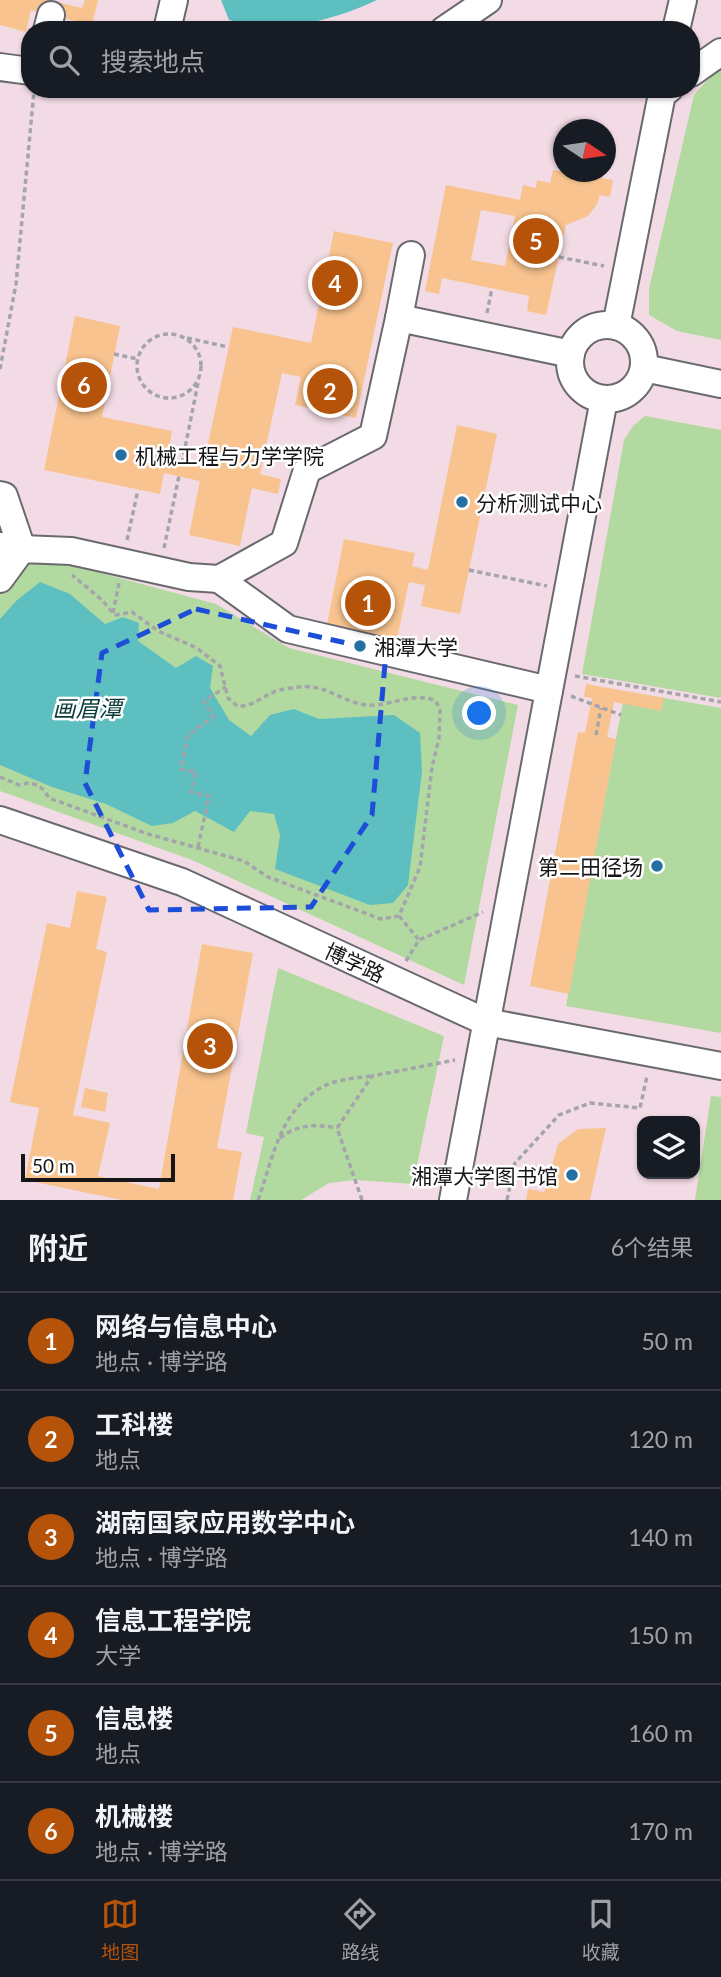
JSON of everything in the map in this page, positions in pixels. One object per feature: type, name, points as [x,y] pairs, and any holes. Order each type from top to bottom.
[{"type":"street","points":[[169,21],[174,0]]},
{"type":"street","points":[[457,21],[488,0]]},
{"type":"street","points":[[678,21],[683,0]]},
{"type":"street","points":[[700,67],[721,52]]},
{"type":"street","points":[[0,67],[21,70]]},
{"type":"street","points":[[616,326],[664,98]]},
{"type":"street","points":[[11,547],[71,551],[121,568],[159,571],[189,578],[219,579],[284,543],[307,470],[373,436],[411,255]]},
{"type":"street","points":[[399,318],[571,354]]},
{"type":"street","points":[[604,325],[616,326],[626,330],[640,345],[644,368],[635,387],[626,394],[604,399],[592,396],[574,379],[570,367],[571,354],[575,343],[583,334],[604,325]]},
{"type":"street","points":[[644,368],[721,384]]},
{"type":"street","points":[[453,1200],[486,1022],[559,683],[604,399]]},
{"type":"street","points":[[0,495],[4,496],[11,547],[0,579]]},
{"type":"street","points":[[219,579],[288,629],[559,683]]},
{"type":"street","name":"博学路","points":[[0,820],[182,882],[486,1022],[721,1066]]},
{"type":"path","points":[[0,369],[16,284],[33,98]]},
{"type":"path","points":[[559,257],[627,270]]},
{"type":"path","points":[[200,373],[197,383],[190,391],[172,398],[161,397],[152,394],[139,378],[138,359],[142,348],[160,335],[171,334],[228,347]]},
{"type":"path","points":[[182,337],[198,352],[201,362],[182,463]]},
{"type":"path","points":[[114,354],[138,359]]},
{"type":"path","points":[[159,571],[179,476]]},
{"type":"path","points":[[113,613],[138,490]]},
{"type":"path","points":[[469,570],[552,587]]},
{"type":"path","points":[[67,572],[116,615],[132,611],[158,631],[197,648],[220,666],[228,698],[236,706],[249,707],[279,690],[302,687],[330,690],[363,705],[414,697],[426,697],[436,701],[440,710],[439,738],[432,767],[422,855],[407,902],[399,916]]},
{"type":"path","points":[[559,683],[721,702]]},
{"type":"path","points":[[559,683],[601,708],[621,715]]},
{"type":"path","points":[[198,847],[209,796],[191,792],[196,772],[181,769],[188,735],[213,716],[204,701],[226,687]]},
{"type":"path","points":[[596,735],[601,708]]},
{"type":"path","points":[[0,777],[19,785],[37,785],[49,797],[148,834],[244,861],[268,877],[381,919],[399,916]]},
{"type":"path","points":[[404,965],[419,940],[485,911]]},
{"type":"path","points":[[399,916],[419,940]]},
{"type":"path","points":[[507,1200],[515,1163],[559,1115],[590,1103],[640,1108],[653,1053]]},
{"type":"path","points":[[258,1200],[279,1139],[298,1105],[326,1085],[455,1060]]},
{"type":"path","points":[[337,1128],[372,1076]]},
{"type":"path","points":[[279,1139],[300,1126],[337,1128]]},
{"type":"path","points":[[337,1128],[362,1200]]},
{"type":"highlighted area","points":[[196,609],[386,652],[372,815],[311,907],[149,910],[85,783],[102,653]]},
{"type":"shaded area","name":"湘潭大学","points":[[0,0],[721,0],[721,1200],[0,1200]]},
{"type":"green space","points":[[721,64],[721,340],[677,331],[649,315],[649,289],[693,98],[700,98],[700,88]]},
{"type":"green space","points":[[645,416],[721,430],[721,698],[582,674],[624,440],[633,426]]},
{"type":"green space","points":[[51,562],[216,604],[289,648],[518,705],[464,985],[192,860],[0,791],[0,595],[24,563]]},
{"type":"green space","name":"第二田径场","points":[[625,691],[721,708],[721,1033],[566,1006]]},
{"type":"green space","points":[[278,968],[444,1036],[413,1184],[356,1180],[329,1183],[301,1200],[250,1200],[264,1137],[246,1133]]},
{"type":"green space","points":[[711,1096],[721,1097],[721,1200],[695,1200]]},
{"type":"water","points":[[221,0],[377,0],[351,11],[315,21],[229,20]]},
{"type":"water","name":"画眉潭","points":[[40,582],[70,594],[105,624],[123,617],[139,623],[138,641],[176,668],[196,656],[213,666],[210,688],[229,720],[251,736],[270,715],[294,709],[319,719],[394,715],[420,733],[422,771],[408,885],[393,903],[370,905],[275,869],[280,835],[274,814],[250,811],[234,832],[195,811],[173,823],[152,826],[106,804],[52,787],[0,765],[0,619],[16,601]]},
{"type":"building","points":[[0,0],[48,0],[82,8],[85,0],[98,0],[93,21],[76,21],[31,10],[28,21],[21,21],[21,31],[0,25]]},
{"type":"building","points":[[553,170],[553,182],[613,182],[610,197],[600,195],[588,216],[566,225],[546,315],[527,311],[529,296],[442,278],[439,294],[425,291],[446,185],[520,200],[523,185],[536,188],[537,180],[550,183]],"holes":[[[481,210],[515,216],[505,266],[471,260]]]},
{"type":"building","points":[[334,231],[393,243],[356,418],[295,405],[301,377],[282,373],[260,474],[281,479],[278,494],[252,488],[240,546],[189,535],[200,481],[164,473],[160,494],[44,470],[75,316],[120,326],[102,417],[172,431],[167,460],[203,467],[233,327],[311,343]]},
{"type":"building","points":[[457,425],[497,434],[460,614],[421,606],[425,585],[409,582],[397,639],[327,624],[344,539],[415,553],[412,566],[428,570]]},
{"type":"building","points":[[586,684],[664,698],[661,711],[614,702],[607,737],[616,739],[569,994],[530,986],[578,732],[585,733],[592,698],[584,697]]},
{"type":"building","points":[[77,891],[107,897],[96,949],[107,952],[73,1115],[110,1123],[98,1176],[159,1189],[202,944],[253,953],[217,1148],[242,1152],[233,1200],[122,1200],[25,1180],[39,1108],[10,1102],[47,923],[70,928]]},
{"type":"building","points":[[85,1088],[108,1093],[105,1112],[81,1107]]},
{"type":"building","name":"湘潭大学图书馆","points":[[606,1128],[590,1200],[526,1200],[528,1189],[544,1192],[558,1144],[578,1129]]},
{"type":"place","name":"信息楼","points":[[536,241]]},
{"type":"place","name":"信息工程学院","points":[[335,283]]},
{"type":"place","name":"机械楼","points":[[84,385]]},
{"type":"place","name":"工科楼","points":[[330,391]]},
{"type":"place","name":"机械工程与力学学院","points":[[121,455]]},
{"type":"place","name":"分析测试中心","points":[[462,502]]},
{"type":"place","name":"网络与信息中心","points":[[368,603]]},
{"type":"place","name":"湘潭大学","points":[[360,646]]},
{"type":"place","name":"第二田径场","points":[[657,866]]},
{"type":"place","name":"湖南国家应用数学中心","points":[[210,1046]]},
{"type":"place","name":"湘潭大学图书馆","points":[[572,1175]]}]
